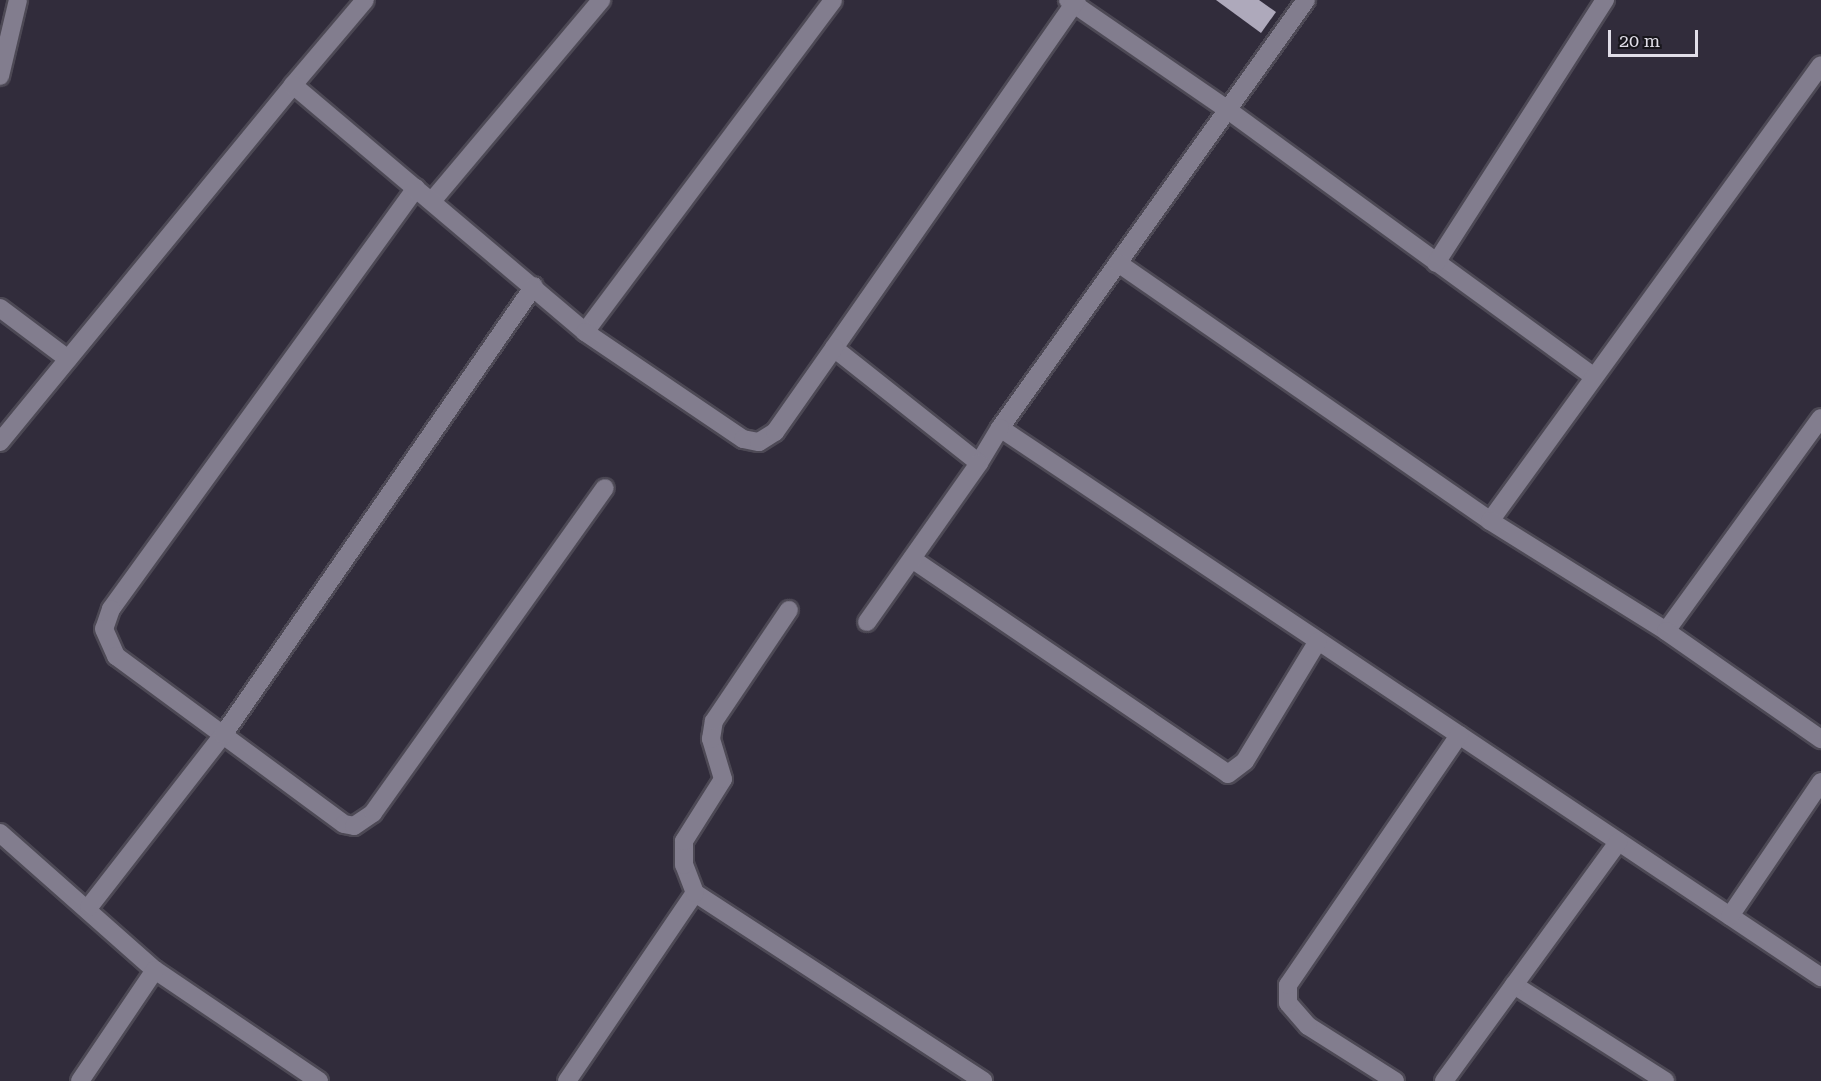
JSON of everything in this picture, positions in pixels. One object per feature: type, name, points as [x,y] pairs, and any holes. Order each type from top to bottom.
[{"type":"street","points":[[0,76],[3,47],[18,0]]},
{"type":"street","points":[[0,442],[365,0]]},
{"type":"street","points":[[432,201],[601,0]]},
{"type":"street","points":[[585,332],[833,0]]},
{"type":"street","points":[[867,622],[979,463],[1000,428],[1306,0]]},
{"type":"street","points":[[1436,263],[1605,0]]},
{"type":"street","points":[[293,85],[534,286],[585,332],[743,439],[759,442],[775,432],[1073,2],[1228,110],[1591,375]]},
{"type":"street","points":[[1490,521],[1591,375],[1821,65]]},
{"type":"street","points":[[416,188],[108,619],[104,629],[116,656],[344,824],[364,821],[605,488]]},
{"type":"street","points":[[1118,263],[1490,521],[1666,630],[1821,739]]},
{"type":"street","points":[[89,907],[223,735],[534,286]]},
{"type":"street","points":[[0,308],[68,359]]},
{"type":"street","points":[[834,348],[979,463]]},
{"type":"street","points":[[1000,428],[1821,977]]},
{"type":"street","points":[[1666,630],[1819,428]]},
{"type":"street","points":[[912,559],[1228,774],[1245,761],[1318,641]]},
{"type":"street","points":[[789,610],[714,721],[711,739],[723,779],[684,841],[684,865],[695,893],[983,1081]]},
{"type":"street","points":[[1395,1081],[1308,1026],[1288,1003],[1288,985],[1459,735]]},
{"type":"street","points":[[1730,916],[1821,782]]},
{"type":"street","points":[[2,840],[89,907],[155,970],[319,1081]]},
{"type":"street","points":[[1444,1081],[1618,842]]},
{"type":"street","points":[[567,1081],[695,893]]},
{"type":"street","points":[[80,1081],[155,970]]},
{"type":"street","points":[[1514,985],[1665,1081]]},
{"type":"building","points":[[1216,0],[1259,0],[1276,12],[1261,33]]}]
